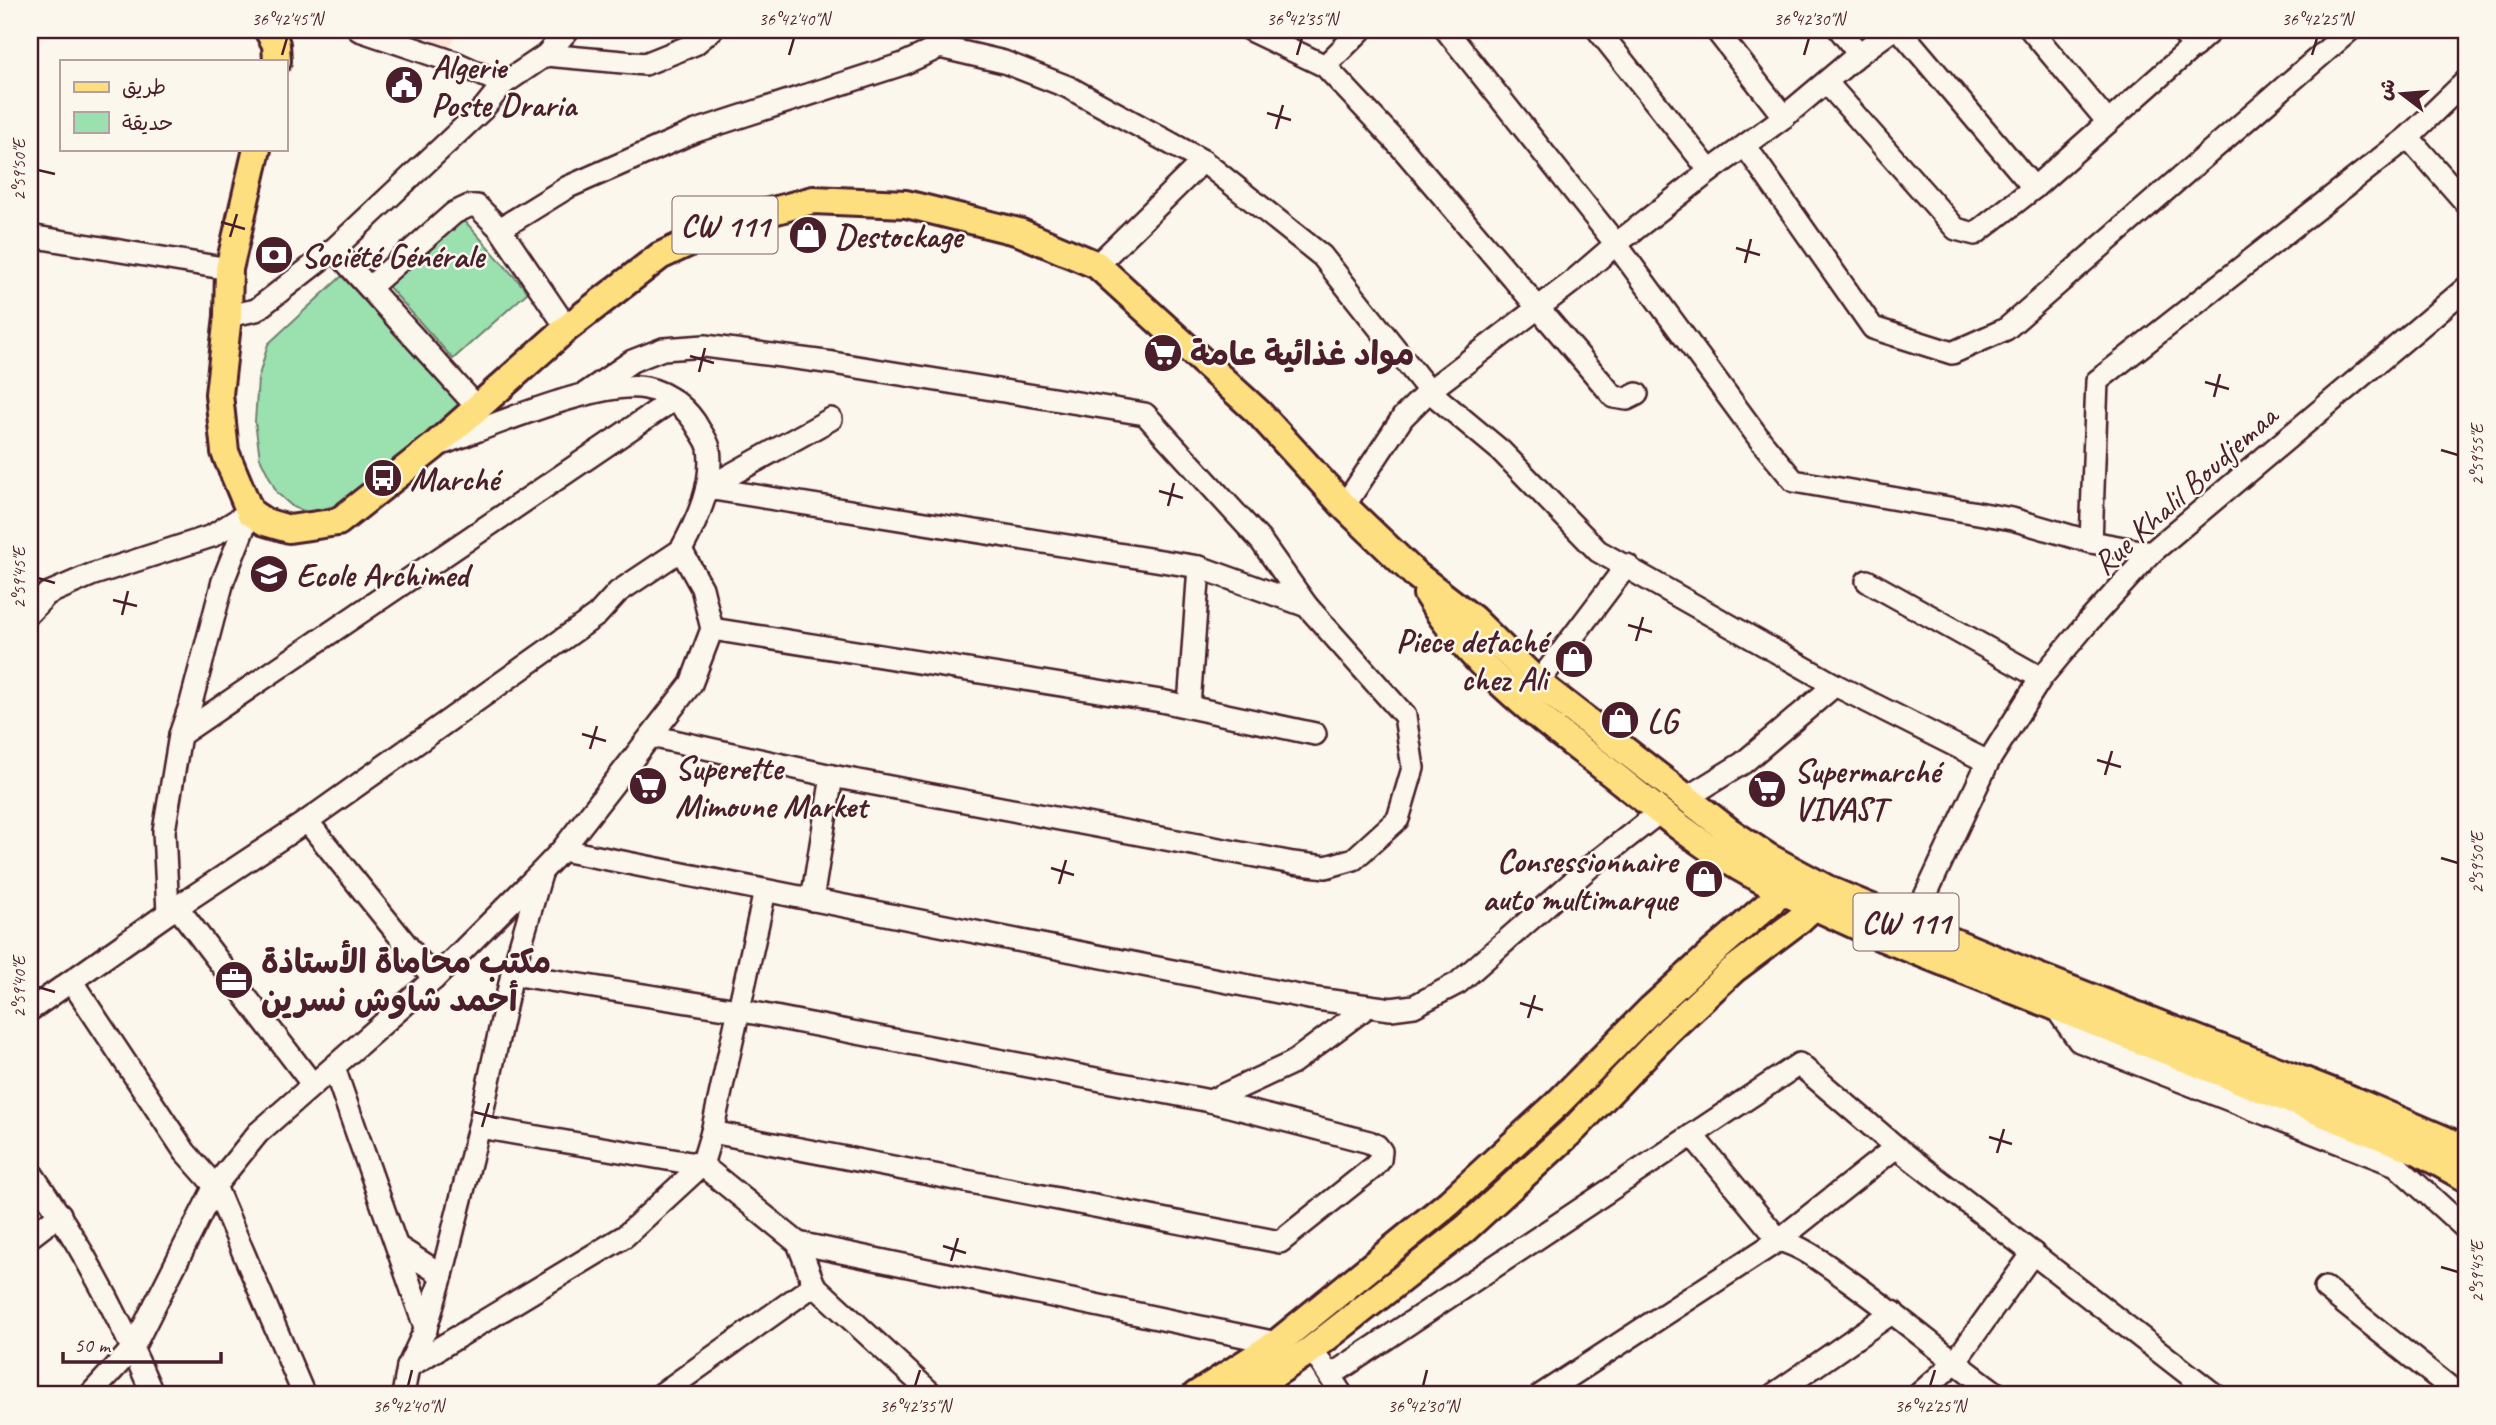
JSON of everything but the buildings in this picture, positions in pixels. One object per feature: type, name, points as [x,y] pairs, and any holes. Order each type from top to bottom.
[{"type":"main road","points":[[268,30],[276,44],[277,60]]},
{"type":"main road","points":[[250,512],[225,452],[219,394],[228,316],[229,269],[257,150]]},
{"type":"main road","name":"CW 111","points":[[250,512],[265,522],[289,529],[338,522],[433,447],[567,328],[660,256],[733,222],[813,200],[906,204],[1019,232],[1097,265],[1259,413],[1344,506],[1415,575],[1473,620],[1538,683],[1729,831],[1787,881]]},
{"type":"main road","points":[[1415,575],[1457,636],[1513,694],[1562,736],[1715,852],[1907,935],[2055,1007],[2390,1140],[2427,1156],[2466,1178]]},
{"type":"main road","points":[[1196,1395],[1277,1343],[1449,1203],[1557,1104],[1651,1009],[1772,902],[1787,881]]},
{"type":"main road","points":[[1243,1395],[1312,1349],[1465,1229],[1575,1128],[1669,1030],[1733,970],[1823,899]]},
{"type":"main road","name":"CW 111","points":[[1907,935],[2036,976],[2344,1097],[2466,1149]]},
{"type":"street","points":[[359,30],[454,62],[503,84]]},
{"type":"street","points":[[228,316],[256,310],[334,248],[482,109],[503,84],[546,55],[568,30]]},
{"type":"street","points":[[546,55],[645,65],[695,44],[712,30]]},
{"type":"street","points":[[1250,30],[1325,66],[1402,148],[1614,397],[1627,398],[1637,394]]},
{"type":"street","points":[[1325,66],[1361,30]]},
{"type":"street","points":[[1598,30],[1710,171]]},
{"type":"street","points":[[1716,30],[1784,117]]},
{"type":"street","points":[[1840,30],[1859,54]]},
{"type":"street","points":[[1344,506],[1403,417],[1429,391],[1572,282],[1710,171],[1784,117],[1892,30]]},
{"type":"street","points":[[1900,30],[2034,188]]},
{"type":"street","points":[[2031,30],[2108,122]]},
{"type":"street","points":[[2180,30],[2195,46]]},
{"type":"street","points":[[1826,82],[1956,229],[1975,234],[2034,188],[2213,30]]},
{"type":"street","points":[[1745,147],[1873,328],[1952,354],[2006,329],[2350,30]]},
{"type":"street","points":[[1452,32],[1616,244],[1760,441],[1794,481],[2012,519],[2091,542],[2151,553]]},
{"type":"street","points":[[500,229],[568,187],[696,131],[903,64],[934,38],[1004,62],[1068,87],[1203,161],[1322,256],[1429,391],[1501,451],[1598,551],[1836,685],[1988,762]]},
{"type":"street","points":[[2091,542],[2097,381],[2408,137],[2466,81]]},
{"type":"street","points":[[2408,137],[2466,203]]},
{"type":"street","points":[[1097,265],[1203,161]]},
{"type":"street","points":[[370,287],[454,213],[469,206],[477,206],[500,229],[567,328]]},
{"type":"street","points":[[30,236],[229,269]]},
{"type":"street","points":[[334,248],[477,407]]},
{"type":"street","name":"Rue Khalil Boudjemaa","points":[[1907,935],[1988,762],[2041,678],[2151,553],[2466,288]]},
{"type":"street","points":[[586,393],[632,360],[663,349],[705,346],[833,363],[1145,414],[1261,541],[1307,606],[1405,716],[1413,768],[1398,819],[1354,859],[1326,867],[832,776],[651,736]]},
{"type":"street","points":[[30,1010],[307,821],[597,615],[618,592],[681,550],[697,521],[707,488],[709,447],[691,415],[673,400],[645,388],[615,388],[586,393],[433,447]]},
{"type":"street","points":[[180,735],[673,400]]},
{"type":"street","points":[[707,488],[831,419]]},
{"type":"street","points":[[707,488],[1199,567],[1307,606]]},
{"type":"street","points":[[30,611],[47,594],[91,575],[212,536],[250,512]]},
{"type":"street","points":[[250,512],[223,581],[180,735],[164,831],[173,911],[313,1085]]},
{"type":"street","points":[[90,1395],[133,1348],[215,1186],[258,1133],[434,979],[541,872],[562,850],[691,684],[712,629],[702,587],[681,550]]},
{"type":"street","points":[[1538,683],[1627,565]]},
{"type":"street","points":[[1189,706],[1199,567]]},
{"type":"street","points":[[1867,581],[2041,678]]},
{"type":"street","points":[[712,629],[1189,706],[1315,734]]},
{"type":"street","points":[[1686,798],[1743,763],[1836,685]]},
{"type":"street","points":[[812,901],[832,776]]},
{"type":"street","points":[[562,850],[1309,998],[1391,1009],[1415,1006],[1458,983],[1592,865],[1661,811]]},
{"type":"street","points":[[307,821],[434,979]]},
{"type":"street","points":[[403,1395],[417,1362],[442,1275],[479,1127],[512,974],[541,872]]},
{"type":"street","points":[[417,1362],[625,1236],[702,1165],[712,1132],[765,891]]},
{"type":"street","points":[[512,974],[738,1010],[1210,1101],[1369,1142],[1381,1152],[1380,1160],[1280,1241],[712,1132]]},
{"type":"street","points":[[72,982],[185,1152],[215,1186],[304,1395]]},
{"type":"street","points":[[1210,1101],[1292,1063],[1367,1007]]},
{"type":"street","points":[[2055,1007],[2078,1041],[2396,1165],[2466,1229]]},
{"type":"street","points":[[1330,1376],[1799,1064],[1896,1147],[2215,1395]]},
{"type":"street","points":[[334,1068],[426,1328]]},
{"type":"street","points":[[479,1127],[702,1165],[798,1243],[1277,1343]]},
{"type":"street","points":[[1692,1135],[1779,1240],[1800,1246],[1893,1312],[1954,1363],[1999,1395]]},
{"type":"street","points":[[2390,1140],[2466,1218]]},
{"type":"street","points":[[1541,1395],[1779,1240],[1896,1147]]},
{"type":"street","points":[[30,1171],[60,1214],[133,1348],[153,1395]]},
{"type":"street","points":[[30,1237],[60,1214]]},
{"type":"street","points":[[798,1243],[814,1285],[933,1395]]},
{"type":"street","points":[[398,1247],[442,1275]]},
{"type":"street","points":[[1918,1395],[1954,1363],[2033,1253]]},
{"type":"street","points":[[660,1395],[814,1285]]},
{"type":"street","points":[[2325,1288],[2448,1386],[2454,1395]]},
{"type":"street","points":[[1773,1395],[1893,1312]]},
{"type":"street","points":[[1312,1349],[1342,1395]]},
{"type":"shaded area","points":[[381,30],[459,30],[447,53]]},
{"type":"green space","points":[[463,219],[528,292],[453,359],[388,286]]},
{"type":"green space","points":[[342,276],[461,406],[354,500],[310,513],[293,507],[277,493],[260,458],[255,422],[258,379],[268,344]]},
{"type":"place","name":"Algerie Poste Draria","points":[[404,85]]},
{"type":"place","name":"Destockage","points":[[808,235]]},
{"type":"place","name":"Société Générale","points":[[274,255]]},
{"type":"place","name":"مواد غذائية عامة","points":[[1163,353]]},
{"type":"place","name":"Marché","points":[[383,478]]},
{"type":"place","name":"Ecole Archimed","points":[[269,574]]},
{"type":"place","name":"Piece detaché chez Ali","points":[[1574,659]]},
{"type":"place","name":"LG","points":[[1620,720]]},
{"type":"place","name":"Superette Mimoune Market","points":[[648,786]]},
{"type":"place","name":"Supermarché VIVAST","points":[[1767,789]]},
{"type":"place","name":"Consessionnaire auto multimarque","points":[[1704,879]]},
{"type":"place","name":"مكتب محاماة الأستاذة أحمد شاوش نسرين","points":[[234,980]]}]
